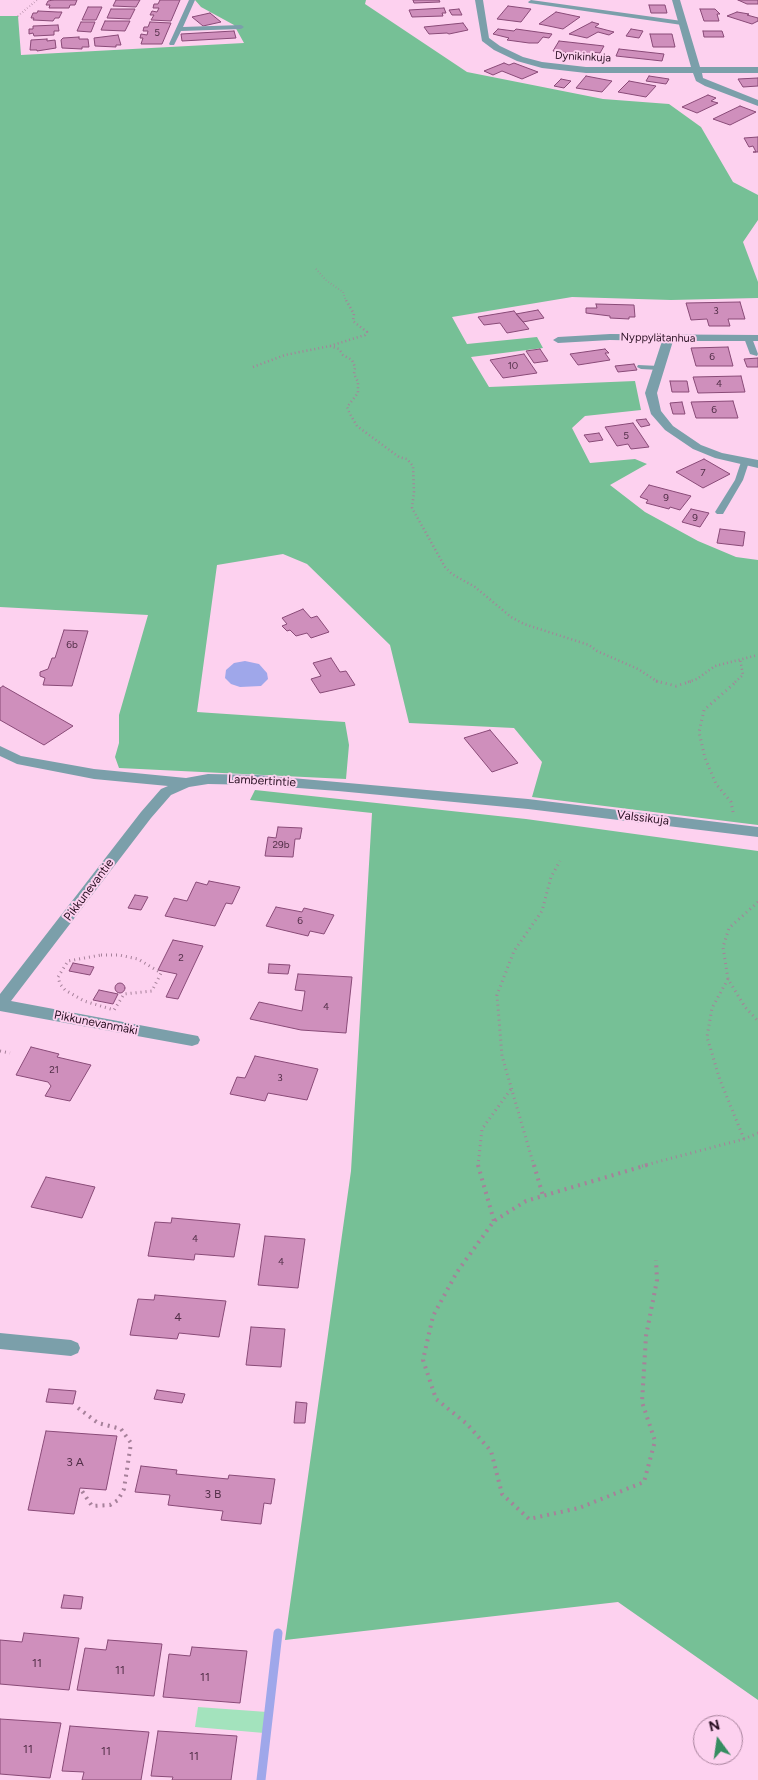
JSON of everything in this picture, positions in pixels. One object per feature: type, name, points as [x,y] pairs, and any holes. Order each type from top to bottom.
[{"type":"street","name":"Dynikinkuja","points":[[479,0],[486,38],[497,48],[520,59],[558,68],[586,70],[758,70]]},
{"type":"street","points":[[676,0],[699,79],[758,103]]},
{"type":"street","name":"Nyppylätanhua","points":[[558,340],[753,338]]},
{"type":"street","points":[[668,339],[651,393],[656,412],[669,428],[697,447],[719,456],[758,464]]},
{"type":"street","name":"Lambertintie","points":[[0,750],[17,760],[94,774],[186,783],[208,779],[258,780],[528,804]]},
{"type":"street","name":"Pikkunevantie","points":[[0,1005],[146,815],[166,792],[186,783]]},
{"type":"street","name":"Valssikuja","points":[[528,804],[758,832]]},
{"type":"street","name":"Pikkunevanmäki","points":[[0,1005],[192,1040]]},
{"type":"street","points":[[0,1341],[71,1348]]},
{"type":"lane","points":[[172,44],[192,0]]},
{"type":"lane","points":[[531,2],[682,23]]},
{"type":"lane","points":[[179,29],[241,27]]},
{"type":"lane","points":[[753,338],[754,354]]},
{"type":"lane","points":[[641,367],[659,368]]},
{"type":"lane","points":[[720,512],[739,480],[745,462]]},
{"type":"path","points":[[18,16],[37,0]]},
{"type":"path","points":[[253,367],[285,355],[349,342],[365,335],[367,332],[353,321],[354,314],[343,292],[327,281],[316,269]]},
{"type":"path","points":[[330,346],[339,349],[343,355],[352,360],[355,367],[354,374],[358,382],[358,393],[347,407],[357,426],[399,457],[407,459],[413,466],[414,492],[412,508],[430,543],[452,574],[475,587],[524,624],[589,645],[597,651],[638,669],[644,675],[654,677],[660,684],[676,686],[698,679],[715,666],[758,655]]},
{"type":"path","points":[[734,829],[735,821],[731,802],[716,784],[704,758],[699,732],[704,710],[743,675],[740,659]]},
{"type":"path","points":[[543,1196],[502,1056],[497,995],[514,951],[542,911],[551,877],[560,861]]},
{"type":"path","points":[[758,902],[729,928],[723,947],[728,979],[745,1007],[758,1021]]},
{"type":"path","points":[[101,955],[119,955],[138,959],[155,972],[161,973],[152,991],[124,994],[114,1010],[84,1001],[65,990],[60,984],[58,977],[68,961],[101,955]]},
{"type":"path","points":[[728,979],[712,1008],[707,1037],[720,1080],[744,1139]]},
{"type":"path","points":[[0,1051],[10,1053]]},
{"type":"path","points":[[494,1221],[478,1168],[482,1129],[511,1090]]},
{"type":"path","points":[[656,1260],[657,1280],[646,1336],[642,1402],[655,1441],[644,1482],[578,1508],[529,1519],[502,1494],[491,1451],[467,1424],[436,1399],[423,1360],[433,1316],[457,1272],[494,1221],[526,1201],[638,1167],[744,1139],[758,1133]]},
{"type":"path","points":[[78,1408],[98,1423],[121,1429],[131,1444],[125,1482],[118,1500],[110,1505],[92,1506],[80,1488]]},
{"type":"green space","points":[[195,0],[366,0],[365,4],[467,72],[603,99],[669,104],[701,127],[733,182],[758,195],[758,220],[743,242],[758,282],[758,298],[671,300],[572,297],[452,317],[467,344],[537,337],[543,348],[471,357],[489,387],[635,381],[641,410],[585,416],[572,428],[590,463],[635,459],[647,464],[610,485],[645,512],[698,541],[736,557],[758,560],[758,825],[532,797],[542,762],[514,728],[409,723],[390,645],[307,564],[283,554],[217,565],[197,712],[345,722],[349,745],[346,779],[119,768],[115,757],[119,743],[119,715],[148,615],[0,607],[0,16],[18,16],[21,55],[244,43],[234,25],[201,7]]},
{"type":"green space","points":[[255,790],[526,819],[758,851],[758,1700],[618,1602],[285,1640],[351,1171],[372,813],[250,800]]},
{"type":"green space","points":[[198,1707],[267,1712],[264,1733],[195,1727]]},
{"type":"water","points":[[245,661],[259,664],[267,673],[268,679],[261,686],[240,687],[231,684],[225,678],[226,670],[234,663]]},
{"type":"building","points":[[77,0],[75,5],[70,5],[69,8],[49,8],[50,5],[46,5],[48,1]]},
{"type":"building","points":[[116,0],[140,0],[136,7],[113,6]]},
{"type":"building","points":[[160,0],[180,0],[171,21],[151,20],[154,15],[150,15],[152,11],[157,12],[159,8],[153,8],[154,4],[158,4]]},
{"type":"building","points":[[413,0],[439,0],[440,2],[414,3]]},
{"type":"building","points":[[738,0],[758,0],[758,4],[747,4]]},
{"type":"building","points":[[649,5],[665,5],[667,13],[651,13]]},
{"type":"building","points":[[508,6],[531,9],[521,22],[497,19]]},
{"type":"building","points":[[88,7],[102,7],[96,20],[82,20]]},
{"type":"building","points":[[444,8],[446,13],[442,13],[443,16],[412,17],[409,10]]},
{"type":"building","points":[[111,9],[135,9],[130,19],[107,18]]},
{"type":"building","points":[[459,9],[462,15],[452,15],[449,10]]},
{"type":"building","points":[[700,9],[715,9],[720,14],[717,14],[719,21],[704,21]]},
{"type":"building","points":[[38,11],[62,12],[59,18],[55,18],[53,21],[33,20],[34,18],[31,18],[33,13]]},
{"type":"building","points":[[556,12],[580,17],[563,29],[539,24]]},
{"type":"building","points":[[737,12],[749,14],[747,15],[758,18],[758,21],[752,24],[727,16]]},
{"type":"building","points":[[210,13],[221,22],[203,26],[192,17]]},
{"type":"building","points":[[105,21],[130,21],[125,31],[101,30]]},
{"type":"building","points":[[81,22],[95,22],[91,32],[77,31]]},
{"type":"building","points":[[150,22],[171,23],[162,44],[141,44],[143,38],[140,38],[141,34],[147,35],[148,31],[143,31],[144,27],[148,27]]},
{"type":"building","points":[[592,22],[599,24],[595,27],[614,32],[609,35],[598,32],[587,38],[569,34]]},
{"type":"building","points":[[463,23],[468,30],[449,34],[429,34],[424,27]]},
{"type":"building","points":[[58,25],[59,31],[54,31],[54,35],[34,36],[33,33],[29,34],[29,29],[33,29],[33,26]]},
{"type":"building","points":[[498,29],[514,31],[516,29],[552,34],[549,38],[543,37],[538,43],[529,43],[507,40],[509,38],[493,34]]},
{"type":"building","points":[[631,29],[643,31],[639,38],[626,36]]},
{"type":"building","points":[[234,31],[236,38],[182,41],[181,34]]},
{"type":"building","points":[[703,31],[722,31],[724,37],[704,37]]},
{"type":"building","points":[[650,34],[672,34],[675,47],[653,47]]},
{"type":"building","points":[[118,35],[121,45],[116,45],[116,47],[95,46],[94,38]]},
{"type":"building","points":[[79,37],[79,39],[88,39],[89,47],[82,47],[82,49],[62,48],[61,40],[63,38]]},
{"type":"building","points":[[47,39],[47,41],[55,40],[56,48],[37,51],[30,50],[31,40]]},
{"type":"building","points":[[559,41],[604,46],[600,53],[591,52],[589,55],[553,51]]},
{"type":"building","points":[[619,49],[664,54],[662,61],[616,56]]},
{"type":"building","points":[[504,63],[509,65],[514,63],[538,72],[522,79],[502,71],[493,75],[484,71]]},
{"type":"building","points":[[586,76],[612,81],[602,92],[576,88]]},
{"type":"building","points":[[649,76],[669,79],[666,84],[646,81]]},
{"type":"building","points":[[758,78],[758,86],[743,87],[738,79]]},
{"type":"building","points":[[561,79],[571,81],[564,88],[554,86]]},
{"type":"building","points":[[629,81],[656,86],[646,97],[618,92]]},
{"type":"building","points":[[708,95],[716,98],[711,101],[718,103],[697,113],[682,107]]},
{"type":"building","points":[[740,106],[756,112],[730,125],[713,119]]},
{"type":"building","points":[[758,137],[758,152],[756,152],[753,146],[749,147],[744,138]]},
{"type":"building","points":[[740,302],[745,319],[728,319],[730,326],[709,326],[707,319],[691,320],[686,303]]},
{"type":"building","points":[[596,304],[634,305],[635,317],[629,317],[629,319],[610,318],[610,316],[586,313],[586,308],[597,308]]},
{"type":"building","points":[[538,310],[544,318],[523,322],[516,314]]},
{"type":"building","points":[[514,311],[529,329],[507,333],[500,323],[484,325],[478,317]]},
{"type":"building","points":[[728,347],[733,366],[696,366],[691,348]]},
{"type":"building","points":[[540,349],[548,361],[534,363],[526,351]]},
{"type":"building","points":[[605,349],[609,353],[605,353],[610,360],[578,365],[570,354]]},
{"type":"building","points":[[524,354],[537,373],[503,378],[490,360]]},
{"type":"building","points":[[758,358],[758,367],[747,367],[744,359]]},
{"type":"building","points":[[634,364],[637,370],[618,372],[615,366]]},
{"type":"building","points":[[741,376],[745,392],[698,393],[693,377]]},
{"type":"building","points":[[670,381],[687,381],[689,392],[672,392]]},
{"type":"building","points":[[733,401],[738,418],[696,418],[691,402]]},
{"type":"building","points":[[682,402],[685,414],[673,414],[670,403]]},
{"type":"building","points":[[646,419],[650,425],[641,427],[636,420]]},
{"type":"building","points":[[633,423],[649,447],[631,449],[628,444],[617,446],[605,427]]},
{"type":"building","points":[[599,433],[603,440],[589,442],[584,435]]},
{"type":"building","points":[[704,459],[730,474],[703,488],[676,472]]},
{"type":"building","points":[[649,485],[691,496],[680,510],[646,503],[648,500],[640,497]]},
{"type":"building","points":[[691,509],[709,513],[700,527],[682,522]]},
{"type":"building","points":[[720,529],[745,532],[743,546],[717,543]]},
{"type":"building","points":[[303,609],[311,618],[317,616],[329,632],[311,638],[307,633],[296,636],[290,630],[287,631],[282,626],[287,624],[282,618]]},
{"type":"building","points":[[64,630],[88,631],[72,686],[43,685],[45,678],[40,676],[40,672],[48,669],[52,658],[55,658]]},
{"type":"building","points":[[331,658],[340,672],[346,671],[355,685],[320,693],[311,679],[321,676],[313,663]]},
{"type":"building","points":[[3,686],[73,726],[44,745],[0,720],[0,688]]},
{"type":"building","points":[[490,730],[518,763],[492,772],[464,738]]},
{"type":"building","points":[[278,827],[302,828],[300,839],[295,839],[293,857],[265,856],[268,837],[276,838]]},
{"type":"building","points":[[209,881],[240,887],[232,904],[226,903],[215,926],[165,916],[174,898],[187,901],[196,882],[207,885]]},
{"type":"building","points":[[135,895],[148,897],[141,910],[128,908]]},
{"type":"building","points":[[276,907],[302,912],[304,908],[334,915],[324,934],[310,931],[308,936],[266,926]]},
{"type":"building","points":[[173,940],[203,946],[178,999],[166,997],[177,974],[158,970]]},
{"type":"building","points":[[73,963],[94,967],[90,975],[69,971]]},
{"type":"building","points":[[269,964],[290,965],[288,974],[268,973]]},
{"type":"building","points":[[298,974],[352,977],[346,1033],[301,1030],[250,1019],[259,1002],[302,1011],[305,991],[295,990]]},
{"type":"building","points":[[118,983],[122,983],[125,988],[124,992],[118,993],[115,990],[115,986]]},
{"type":"building","points":[[99,990],[118,994],[113,1004],[93,1000]]},
{"type":"building","points":[[31,1047],[59,1054],[57,1057],[91,1065],[70,1101],[45,1096],[51,1086],[48,1082],[16,1075]]},
{"type":"building","points":[[255,1056],[318,1069],[307,1100],[268,1093],[265,1101],[230,1094],[237,1077],[245,1078]]},
{"type":"building","points":[[46,1177],[95,1187],[82,1218],[31,1207]]},
{"type":"building","points":[[172,1218],[240,1224],[234,1257],[195,1254],[194,1260],[148,1256],[155,1222],[171,1223]]},
{"type":"building","points":[[265,1236],[305,1239],[298,1288],[258,1285]]},
{"type":"building","points":[[155,1295],[226,1301],[219,1337],[179,1333],[177,1339],[130,1335],[138,1299],[154,1300]]},
{"type":"building","points":[[251,1327],[285,1329],[281,1367],[246,1365]]},
{"type":"building","points":[[49,1389],[76,1391],[73,1404],[46,1402]]},
{"type":"building","points":[[157,1390],[185,1394],[182,1403],[154,1399]]},
{"type":"building","points":[[296,1402],[307,1403],[305,1423],[294,1423]]},
{"type":"building","points":[[46,1431],[117,1436],[106,1490],[80,1488],[74,1514],[28,1510]]},
{"type":"building","points":[[141,1466],[177,1470],[176,1474],[228,1479],[229,1475],[275,1479],[271,1504],[264,1503],[261,1524],[221,1520],[223,1511],[168,1505],[170,1495],[135,1492]]},
{"type":"building","points":[[64,1595],[83,1597],[81,1609],[61,1608]]},
{"type":"building","points":[[24,1633],[79,1638],[69,1690],[0,1684],[0,1640],[22,1642]]},
{"type":"building","points":[[108,1640],[162,1644],[154,1696],[77,1690],[85,1648],[106,1650]]},
{"type":"building","points":[[192,1647],[247,1651],[240,1703],[163,1697],[169,1654],[190,1656]]},
{"type":"building","points":[[0,1719],[61,1723],[50,1778],[0,1774]]},
{"type":"building","points":[[70,1726],[149,1732],[141,1780],[82,1780],[84,1772],[62,1771]]},
{"type":"building","points":[[158,1731],[237,1736],[231,1780],[172,1780],[173,1777],[151,1776]]},
{"type":"waterway","points":[[261,1780],[278,1633]]}]
